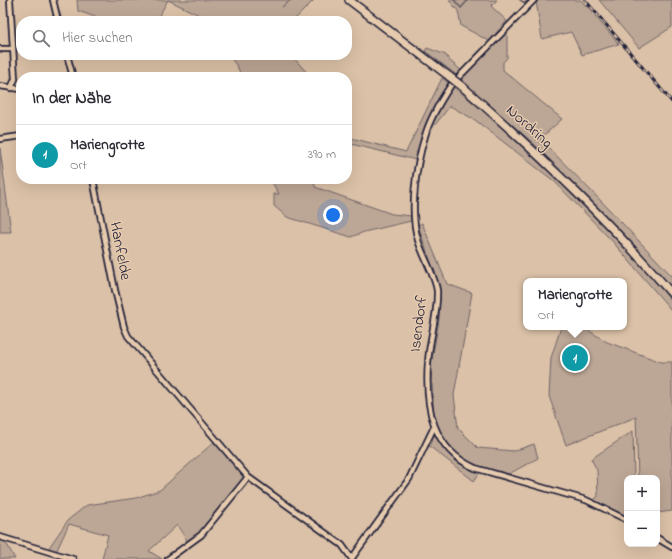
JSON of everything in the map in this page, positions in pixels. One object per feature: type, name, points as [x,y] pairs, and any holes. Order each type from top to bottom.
[{"type":"main road","name":"Nordring","points":[[349,0],[464,88],[550,166],[597,212],[672,294]]},
{"type":"street","points":[[10,0],[15,78],[11,88]]},
{"type":"street","points":[[53,0],[57,16]]},
{"type":"street","name":"Isendorf","points":[[534,0],[452,85],[441,100],[425,135],[415,196],[414,223],[418,241],[437,290],[435,318],[428,363],[429,396],[434,427],[442,443],[463,463],[475,468],[586,500],[624,519]]},
{"type":"street","points":[[0,49],[13,49]]},
{"type":"street","points":[[68,60],[72,72]]},
{"type":"street","points":[[0,86],[16,88]]},
{"type":"street","points":[[0,139],[16,137]]},
{"type":"street","name":"Hanfelde","points":[[94,184],[115,290],[124,327],[139,350],[248,477]]},
{"type":"street","points":[[168,559],[201,535],[248,477],[342,545],[352,559],[409,479],[434,427]]},
{"type":"street","points":[[0,537],[73,559]]},
{"type":"street","points":[[660,540],[672,547]]},
{"type":"shaded area","points":[[77,0],[168,0],[159,16],[92,16],[78,11]]},
{"type":"shaded area","points":[[168,0],[290,0],[282,7],[291,0],[314,0],[298,16],[201,16]]},
{"type":"shaded area","points":[[449,0],[497,0],[491,6],[507,21],[489,41],[461,26],[458,11]]},
{"type":"shaded area","points":[[581,0],[619,44],[582,55],[571,32],[542,39],[536,1]]},
{"type":"shaded area","points":[[599,0],[672,0],[672,27],[639,48]]},
{"type":"shaded area","points":[[507,29],[507,58],[503,62],[503,70],[562,119],[540,139],[672,276],[672,288],[617,227],[533,143],[459,78]]},
{"type":"shaded area","points":[[427,48],[446,55],[449,60],[462,71],[458,76],[425,51]]},
{"type":"shaded area","points":[[232,60],[296,60],[306,72],[240,72]]},
{"type":"shaded area","points":[[442,78],[533,153],[597,215],[672,302],[672,311],[613,242],[554,181],[475,120],[450,106],[427,135],[422,134],[416,160],[352,144],[352,138],[406,152]]},
{"type":"shaded area","points":[[0,148],[11,232],[0,232]]},
{"type":"shaded area","points":[[273,184],[315,184],[315,187],[392,214],[412,216],[411,221],[364,232],[351,237],[287,217],[274,206],[274,194],[279,194]]},
{"type":"shaded area","points":[[422,223],[447,284],[472,293],[454,395],[458,428],[478,448],[514,451],[534,444],[538,458],[507,475],[483,468],[474,481],[428,445],[437,428],[434,417],[431,365],[439,320],[440,290],[418,225]]},
{"type":"shaded area","points":[[560,330],[588,330],[607,342],[661,362],[672,362],[672,511],[660,513],[660,475],[638,475],[636,417],[566,445],[549,396],[551,358]]},
{"type":"shaded area","points":[[633,431],[634,475],[624,475],[624,516],[593,501],[598,496],[597,470],[591,459]]},
{"type":"shaded area","points":[[214,442],[245,477],[205,529],[188,542],[177,525],[149,551],[162,559],[102,559],[108,535],[69,524],[56,552],[48,549],[68,520],[87,505],[136,498],[160,490]]},
{"type":"shaded area","points":[[0,540],[5,541],[15,559],[0,559]]},
{"type":"waterway","points":[[454,0],[461,8],[468,0]]},
{"type":"waterway","points":[[520,0],[525,3],[528,0]]},
{"type":"railway","points":[[585,0],[672,102]]},
{"type":"place","name":"Mariengrotte","points":[[575,358]]}]
